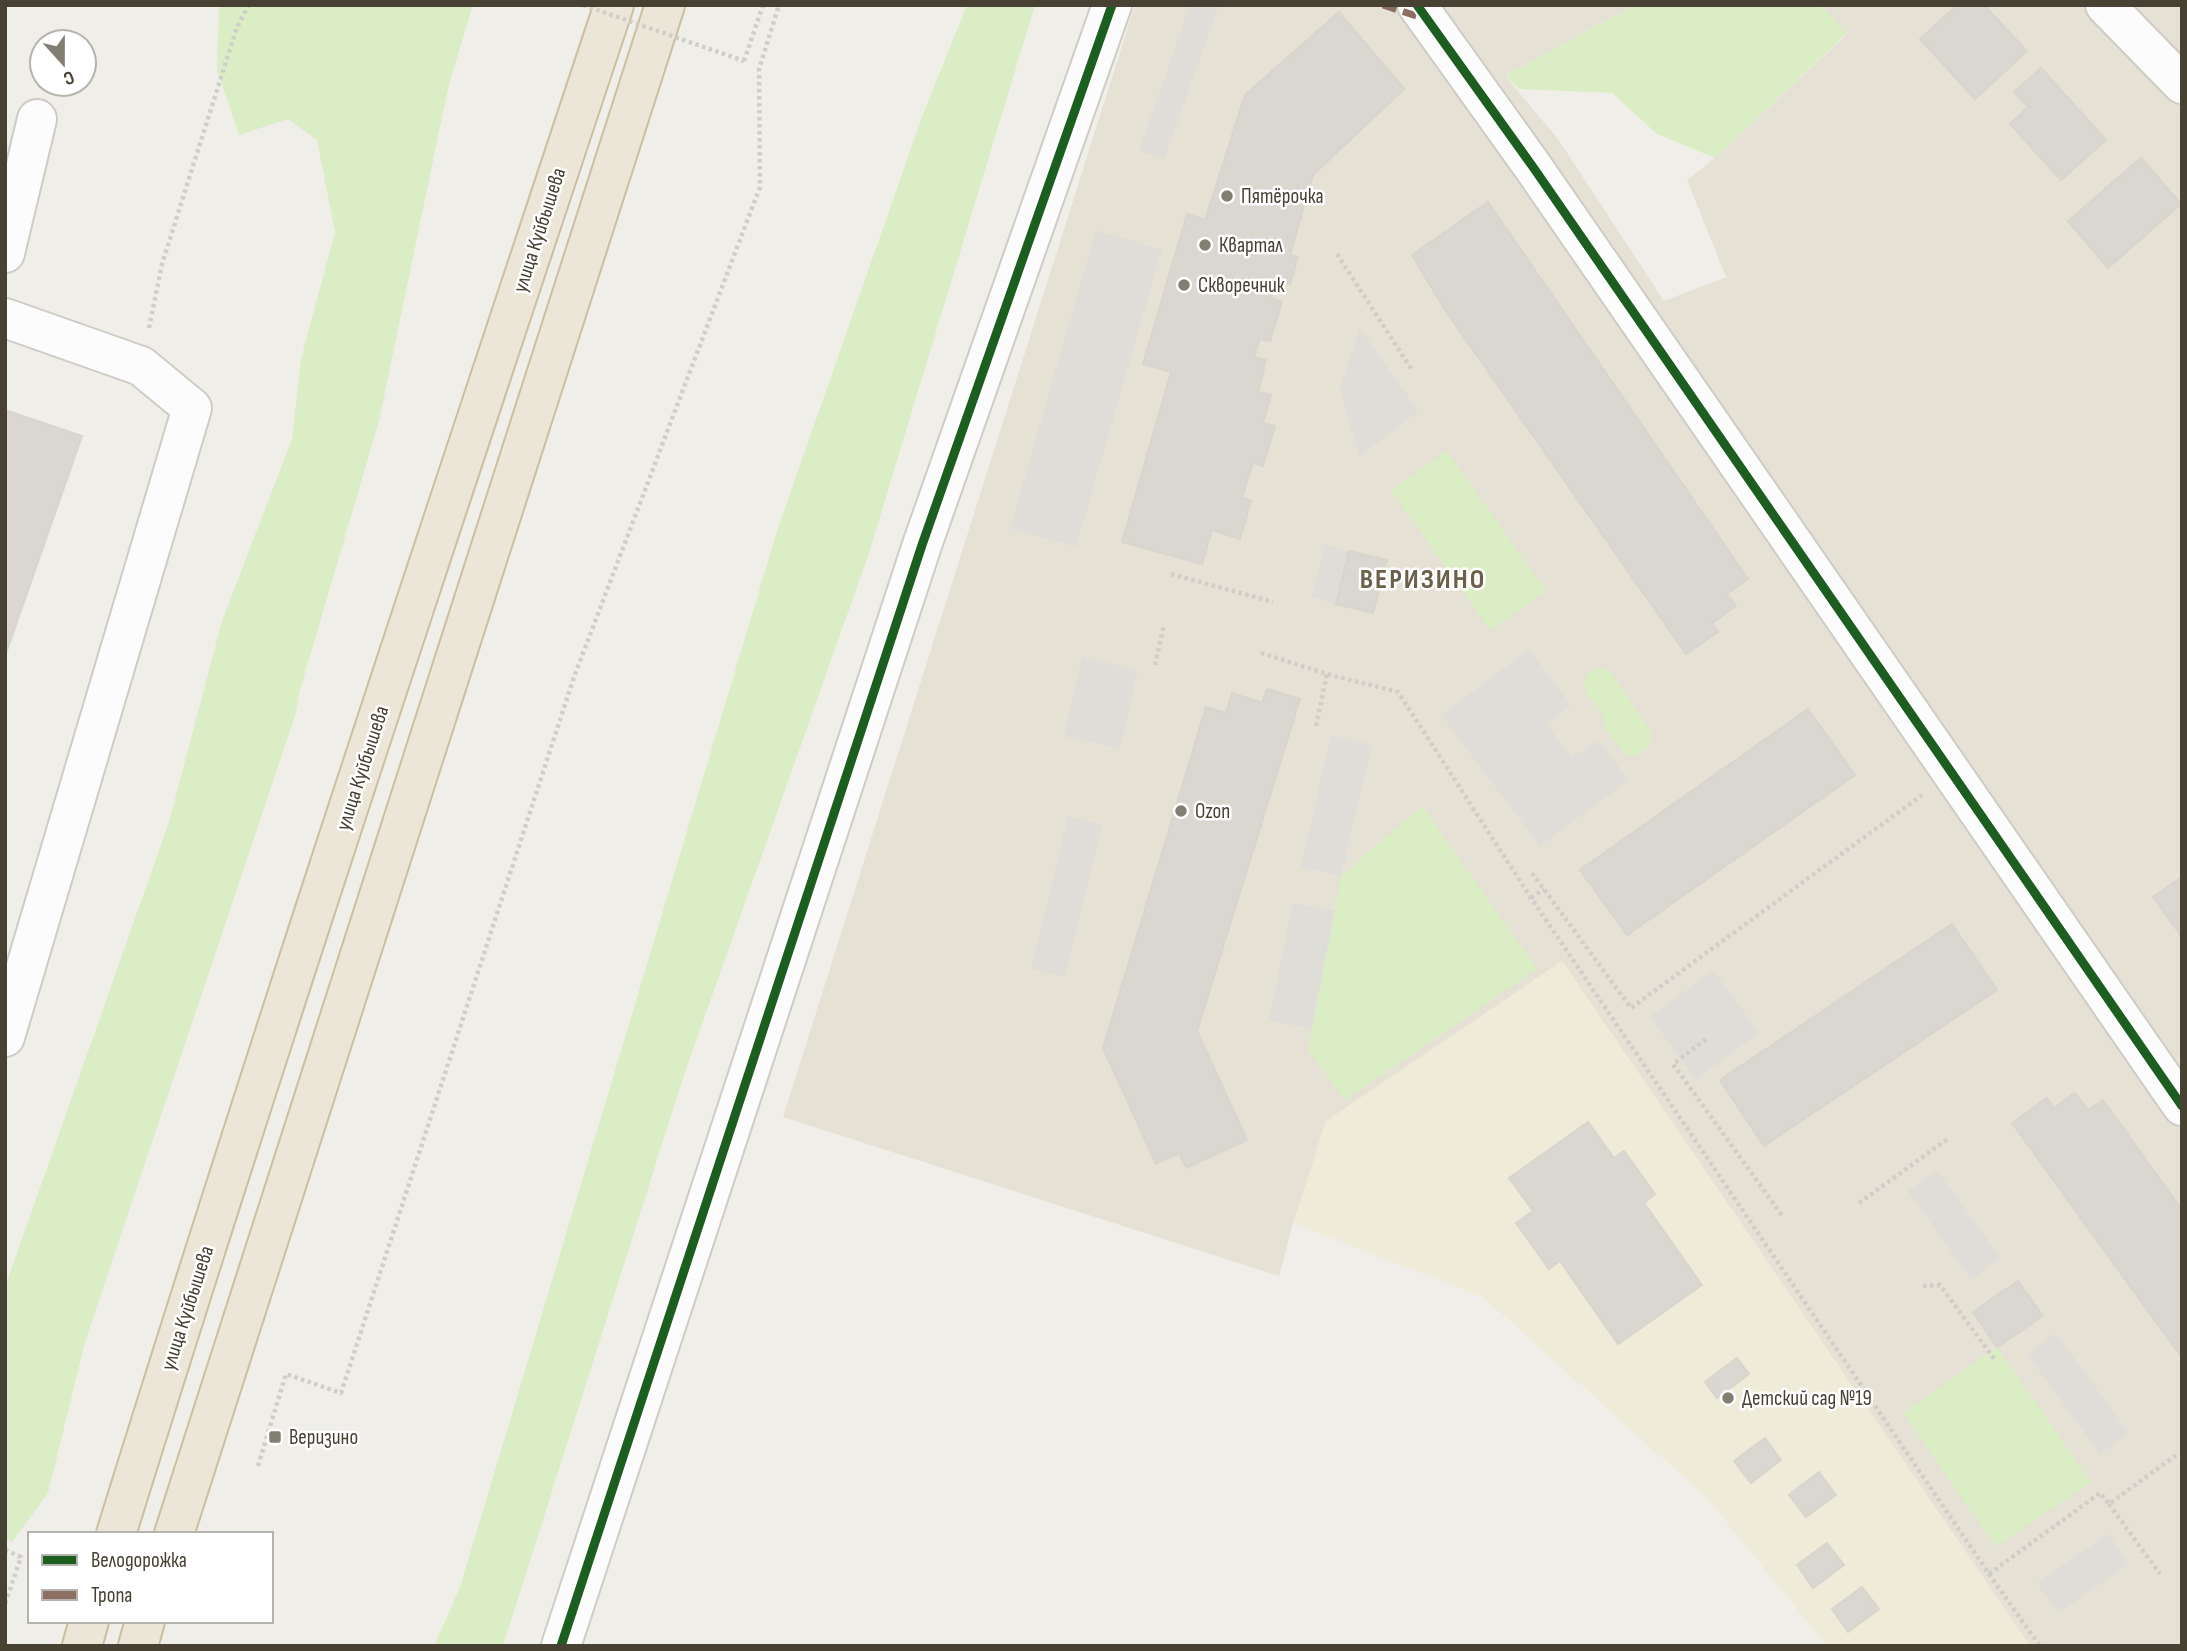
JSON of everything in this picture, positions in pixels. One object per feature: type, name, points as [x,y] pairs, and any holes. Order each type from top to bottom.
[{"type":"highway","name":"улица Куйбышева","points":[[117,1532],[370,740],[614,5]]},
{"type":"highway","points":[[175,1532],[665,5]]},
{"type":"highway","points":[[82,1646],[88,1623]]},
{"type":"highway","points":[[138,1646],[144,1623]]},
{"type":"street","points":[[561,1646],[922,545],[1111,5]]},
{"type":"street","points":[[1417,5],[1533,167],[2182,1106]]},
{"type":"street","points":[[2105,5],[2182,84]]},
{"type":"street","points":[[5,253],[37,119]]},
{"type":"street","points":[[5,318],[141,366],[192,408],[5,1038]]},
{"type":"path","points":[[141,366],[162,264],[237,27],[249,5]]},
{"type":"path","points":[[583,5],[744,61],[763,5]]},
{"type":"path","points":[[258,1466],[286,1374],[341,1393],[574,677],[760,187],[759,69],[779,5]]},
{"type":"path","points":[[1337,254],[1412,370]]},
{"type":"path","points":[[1171,574],[1273,602]]},
{"type":"path","points":[[1155,666],[1164,625]]},
{"type":"path","points":[[1261,653],[1327,674],[1398,692],[1531,898],[2040,1646]]},
{"type":"path","points":[[1316,726],[1327,674]]},
{"type":"path","points":[[1532,873],[1631,1008],[1952,773]]},
{"type":"path","points":[[1531,898],[1544,889]]},
{"type":"path","points":[[1706,1040],[1673,1064],[1783,1217]]},
{"type":"path","points":[[1859,1203],[1949,1138]]},
{"type":"path","points":[[1923,1286],[1940,1285],[1995,1360]]},
{"type":"path","points":[[2109,1504],[2179,1453]]},
{"type":"path","points":[[1989,1574],[2100,1493],[2160,1574]]},
{"type":"path","points":[[5,1550],[21,1557],[5,1604]]},
{"type":"shaded area","points":[[1135,5],[1635,5],[1505,76],[1558,139],[1664,301],[1726,277],[1687,180],[1715,158],[1846,35],[1822,5],[2182,5],[2182,1646],[2030,1646],[1562,961],[1293,1223],[1279,1276],[783,1117]]},
{"type":"shaded area","points":[[1190,5],[1219,5],[1164,160],[1139,151]]},
{"type":"shaded area","points":[[1096,230],[1162,250],[1076,547],[1010,528]]},
{"type":"shaded area","points":[[1360,328],[1418,411],[1359,457],[1340,388]]},
{"type":"shaded area","points":[[1325,544],[1349,551],[1336,604],[1311,597]]},
{"type":"shaded area","points":[[1529,649],[1571,705],[1547,724],[1572,758],[1598,740],[1629,780],[1540,846],[1441,715]]},
{"type":"shaded area","points":[[1082,657],[1138,670],[1120,749],[1064,736]]},
{"type":"shaded area","points":[[1331,735],[1372,745],[1341,876],[1301,867]]},
{"type":"shaded area","points":[[1068,816],[1102,824],[1065,977],[1031,969]]},
{"type":"shaded area","points":[[1293,903],[1335,911],[1311,1029],[1269,1020]]},
{"type":"shaded area","name":"Детский сад №19","points":[[1562,961],[2030,1646],[1827,1646],[1707,1498],[1483,1297],[1293,1223],[1326,1121]]},
{"type":"shaded area","points":[[1713,970],[1759,1033],[1696,1079],[1650,1017]]},
{"type":"shaded area","points":[[1937,1170],[2001,1258],[1971,1279],[1908,1191]]},
{"type":"shaded area","points":[[2056,1333],[2129,1433],[2100,1454],[2027,1354]]},
{"type":"shaded area","points":[[2108,1534],[2129,1564],[2058,1613],[2037,1583]]},
{"type":"green space","points":[[219,5],[473,5],[449,84],[379,421],[300,690],[296,713],[85,1342],[48,1493],[12,1542],[5,1538],[5,1287],[169,822],[222,621],[292,439],[301,359],[335,232],[317,140],[288,119],[239,135],[217,70]]},
{"type":"green space","points":[[967,5],[1035,5],[869,553],[684,1075],[503,1646],[434,1646],[460,1587],[778,528],[923,114]]},
{"type":"green space","points":[[1635,5],[1822,5],[1846,34],[1715,158],[1657,134],[1612,93],[1519,89],[1505,76]]},
{"type":"green space","points":[[1447,451],[1546,591],[1490,630],[1391,490]]},
{"type":"green space","points":[[1602,668],[1610,671],[1652,733],[1649,746],[1638,755],[1630,756],[1620,748],[1604,727],[1600,710],[1586,692],[1584,687],[1587,674]]},
{"type":"green space","points":[[1422,806],[1537,969],[1345,1100],[1308,1050],[1341,876]]},
{"type":"green space","points":[[1997,1347],[2091,1482],[1996,1547],[1903,1413]]},
{"type":"building","points":[[1957,5],[1984,5],[2027,51],[1975,99],[1920,39]]},
{"type":"building","points":[[1339,12],[1404,89],[1313,175],[1290,255],[1298,257],[1290,284],[1277,279],[1271,298],[1282,302],[1270,341],[1260,339],[1254,357],[1266,360],[1258,392],[1271,395],[1263,423],[1275,426],[1263,466],[1253,463],[1242,498],[1251,501],[1240,539],[1212,530],[1202,564],[1122,542],[1171,372],[1143,364],[1187,214],[1205,220],[1245,95]]},
{"type":"building","points":[[2041,68],[2106,140],[2061,180],[2010,124],[2028,107],[2014,92]]},
{"type":"building","points":[[2141,158],[2181,204],[2108,268],[2068,221]]},
{"type":"building","points":[[1488,202],[1748,579],[1727,594],[1736,606],[1712,623],[1718,632],[1686,654],[1445,310],[1412,255]]},
{"type":"building","points":[[5,410],[82,436],[5,656]]},
{"type":"building","points":[[1349,551],[1387,560],[1373,613],[1336,604]]},
{"type":"building","points":[[1267,689],[1300,699],[1197,1031],[1247,1140],[1186,1168],[1179,1153],[1156,1164],[1103,1048],[1206,707],[1226,713],[1232,693],[1262,703]]},
{"type":"building","points":[[1808,709],[1855,775],[1627,935],[1580,870]]},
{"type":"building","points":[[2182,877],[2182,937],[2153,897]]},
{"type":"building","points":[[1952,924],[1997,990],[1764,1146],[1720,1080]]},
{"type":"building","points":[[2075,1093],[2088,1110],[2103,1100],[2182,1210],[2182,1358],[2012,1123],[2047,1098],[2054,1108]]},
{"type":"building","points":[[1588,1122],[1614,1158],[1624,1151],[1655,1194],[1644,1203],[1702,1285],[1618,1344],[1560,1261],[1549,1269],[1516,1223],[1533,1211],[1509,1178]]},
{"type":"building","points":[[2018,1281],[2043,1316],[1997,1347],[1973,1312]]},
{"type":"building","points":[[1737,1358],[1749,1374],[1717,1398],[1705,1382]]},
{"type":"building","points":[[1765,1438],[1781,1460],[1751,1483],[1734,1461]]},
{"type":"building","points":[[1819,1472],[1836,1495],[1806,1517],[1789,1495]]},
{"type":"building","points":[[1827,1543],[1844,1565],[1813,1588],[1797,1565]]},
{"type":"building","points":[[1862,1587],[1879,1609],[1848,1632],[1832,1609]]},
{"type":"marked path","points":[[1383,5],[1426,19]]},
{"type":"cycle path","points":[[561,1646],[922,545],[1112,5]]},
{"type":"cycle path","points":[[1417,5],[1533,167],[2182,1106]]},
{"type":"place","name":"Пятёрочка","points":[[1227,196]]},
{"type":"place","name":"Квартал","points":[[1205,245]]},
{"type":"place","name":"Скворечник","points":[[1184,285]]},
{"type":"place","name":"Ozon","points":[[1181,811]]},
{"type":"place","name":"Детский сад №19","points":[[1728,1398]]},
{"type":"place","name":"Веризино","points":[[275,1437]]},
{"type":"district","name":"ВЕРИЗИНО","points":[[1423,578]]}]
